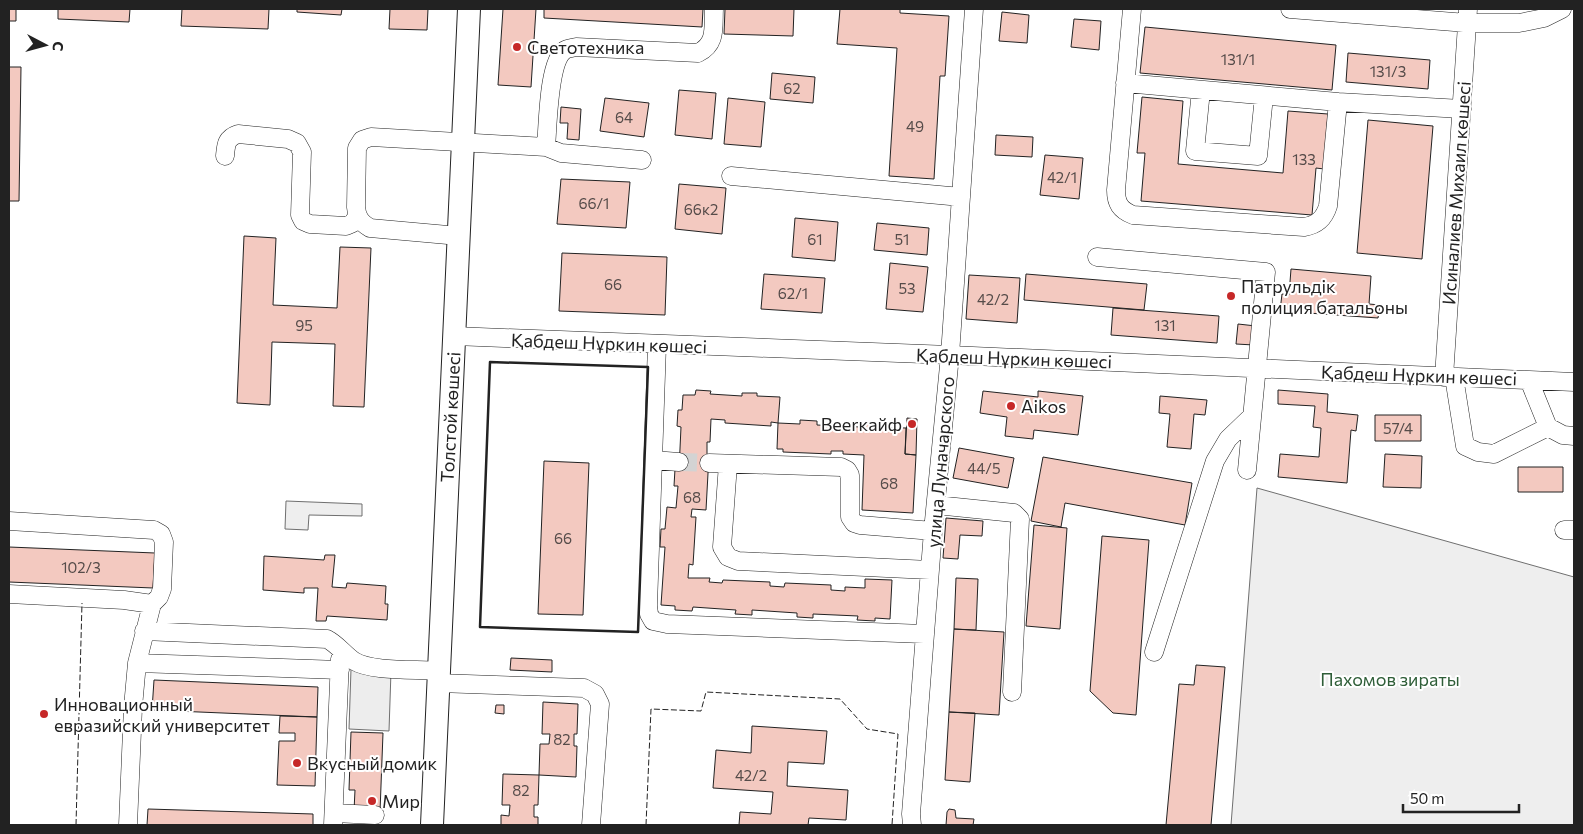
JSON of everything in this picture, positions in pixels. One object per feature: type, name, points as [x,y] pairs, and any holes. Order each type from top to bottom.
[{"type":"main road","name":"Толстой көшесі","points":[[432,825],[469,9]]},
{"type":"street","points":[[546,147],[552,72],[559,56],[566,49],[576,47],[698,53],[707,48],[712,39],[714,9]]},
{"type":"street","name":"улица Луначарского","points":[[912,825],[911,814],[924,634],[950,355],[974,9]]},
{"type":"street","points":[[1132,9],[1116,197],[1120,207],[1133,215],[1312,226],[1325,214],[1328,206],[1338,102]]},
{"type":"street","points":[[1290,9],[1468,16],[1519,23],[1544,18],[1562,9]]},
{"type":"street","name":"Исиналиев Михаил көшесі","points":[[1468,16],[1449,377],[1465,446],[1478,452],[1494,454],[1548,428]]},
{"type":"street","points":[[1125,83],[1338,102],[1462,109]]},
{"type":"street","points":[[1201,90],[1195,151],[1204,152],[1258,156],[1264,96]]},
{"type":"street","points":[[225,156],[227,141],[231,136],[238,134],[288,138],[297,143],[302,152],[300,215],[303,221],[310,224],[346,226],[353,223],[357,216]]},
{"type":"street","points":[[459,236],[370,228],[362,223],[357,216],[356,207],[357,148],[362,140],[371,137],[546,147],[561,153],[642,160]]},
{"type":"street","points":[[731,176],[960,197]]},
{"type":"street","points":[[1098,257],[1266,272],[1247,470]]},
{"type":"street","name":"Қабдеш Нұркин көшесі","points":[[454,336],[1574,382]]},
{"type":"street","points":[[657,345],[648,606],[649,614],[653,620],[667,624],[924,634]]},
{"type":"street","points":[[1529,380],[1548,428],[1563,435],[1574,436]]},
{"type":"street","points":[[1154,652],[1215,460],[1228,439],[1252,416]]},
{"type":"street","points":[[653,460],[679,462]]},
{"type":"street","points":[[709,463],[841,467],[847,470],[850,475],[850,517],[854,523],[933,532]]},
{"type":"street","points":[[728,464],[722,547],[728,558],[738,561],[930,570]]},
{"type":"street","points":[[936,505],[1014,513],[1020,519],[1012,692]]},
{"type":"street","points":[[9,521],[154,530],[161,534],[164,542],[162,589],[159,597],[152,604],[137,663],[133,707],[128,825]]},
{"type":"street","points":[[9,594],[124,600],[152,604]]},
{"type":"street","points":[[144,631],[327,639],[335,643],[341,651],[355,661],[368,667],[438,677],[584,688],[595,694],[600,704],[591,825]]},
{"type":"street","points":[[341,651],[333,819],[376,815]]},
{"type":"street","points":[[137,663],[340,670]]},
{"type":"green space","name":"Пахомов зираты","points":[[1257,488],[1574,577],[1574,825],[1231,825]]},
{"type":"green space","points":[[286,501],[362,504],[362,516],[309,515],[308,530],[285,529]]},
{"type":"shaded area","points":[[351,669],[391,671],[389,731],[349,729]]},
{"type":"building","points":[[9,9],[16,9],[16,21],[9,21]]},
{"type":"building","points":[[58,9],[130,9],[129,22],[58,19]]},
{"type":"building","points":[[182,9],[269,9],[268,29],[181,26]]},
{"type":"building","points":[[297,9],[342,9],[341,15],[297,12]]},
{"type":"building","points":[[390,9],[428,9],[427,30],[389,29]]},
{"type":"building","name":"Светотехника","points":[[503,9],[536,9],[531,87],[498,85]]},
{"type":"building","points":[[544,9],[703,9],[702,27],[544,18]]},
{"type":"building","points":[[725,9],[794,9],[793,36],[724,34]]},
{"type":"building","points":[[840,9],[900,9],[900,13],[949,16],[945,76],[940,76],[934,179],[889,176],[897,48],[837,44]]},
{"type":"building","points":[[1002,12],[1029,15],[1027,43],[999,41]]},
{"type":"building","points":[[1074,19],[1101,21],[1099,50],[1071,47]]},
{"type":"building","points":[[1145,27],[1336,45],[1332,90],[1140,73]]},
{"type":"building","points":[[1348,53],[1430,60],[1428,89],[1346,82]]},
{"type":"building","points":[[9,67],[21,67],[19,201],[9,201]]},
{"type":"building","points":[[772,73],[815,77],[813,103],[770,99]]},
{"type":"building","points":[[679,90],[716,93],[712,139],[675,135]]},
{"type":"building","points":[[1142,97],[1183,101],[1178,164],[1283,173],[1288,111],[1328,114],[1324,169],[1316,168],[1312,215],[1141,201],[1145,153],[1137,153]]},
{"type":"building","points":[[605,98],[649,103],[644,137],[600,131]]},
{"type":"building","points":[[728,98],[765,102],[761,147],[724,144]]},
{"type":"building","points":[[561,107],[581,109],[579,140],[567,139],[568,123],[560,123]]},
{"type":"building","points":[[1368,120],[1433,126],[1422,259],[1357,253]]},
{"type":"building","points":[[996,135],[1033,137],[1032,157],[995,155]]},
{"type":"building","points":[[1045,155],[1083,158],[1079,199],[1040,195]]},
{"type":"building","points":[[561,179],[630,182],[626,228],[557,224]]},
{"type":"building","points":[[679,184],[726,188],[722,234],[675,229]]},
{"type":"building","points":[[795,218],[838,222],[835,261],[792,257]]},
{"type":"building","points":[[877,223],[929,228],[927,255],[874,250]]},
{"type":"building","points":[[244,236],[276,238],[273,305],[337,308],[340,247],[371,248],[364,407],[333,406],[335,344],[272,342],[270,405],[237,403]]},
{"type":"building","points":[[562,253],[667,257],[665,315],[559,311]]},
{"type":"building","points":[[890,263],[928,267],[923,312],[886,309]]},
{"type":"building","points":[[1291,269],[1371,276],[1369,304],[1380,305],[1378,318],[1280,311],[1282,294],[1289,295]]},
{"type":"building","points":[[764,274],[825,278],[822,313],[761,309]]},
{"type":"building","points":[[1026,274],[1147,284],[1144,310],[1024,300]]},
{"type":"building","points":[[969,275],[1020,278],[1017,323],[966,319]]},
{"type":"building","points":[[1113,308],[1219,316],[1217,343],[1111,335]]},
{"type":"building","points":[[1238,324],[1256,326],[1254,345],[1236,344]]},
{"type":"building","points":[[696,390],[711,391],[710,394],[742,396],[742,393],[757,393],[757,396],[780,397],[778,423],[771,422],[771,426],[725,423],[725,420],[711,419],[710,442],[707,442],[707,455],[709,455],[706,510],[692,509],[691,517],[696,517],[693,565],[689,564],[688,578],[710,578],[709,582],[722,583],[723,580],[770,582],[770,586],[784,587],[785,583],[831,585],[831,590],[845,591],[845,587],[865,588],[865,579],[892,580],[890,619],[875,618],[875,621],[857,620],[858,616],[813,614],[813,618],[797,617],[797,613],[752,610],[752,615],[735,614],[736,610],[693,607],[692,611],[675,610],[675,606],[661,605],[665,547],[660,547],[661,529],[665,529],[667,507],[676,508],[678,486],[674,486],[675,469],[679,470],[681,427],[677,426],[678,410],[682,410],[683,395],[695,395]]},
{"type":"building","points":[[1278,390],[1328,394],[1327,412],[1358,415],[1356,431],[1351,430],[1347,483],[1278,477],[1280,454],[1319,457],[1321,428],[1313,427],[1315,406],[1278,404]]},
{"type":"building","points":[[983,391],[1038,397],[1038,391],[1083,396],[1078,435],[1034,430],[1033,439],[1005,436],[1007,417],[980,413]]},
{"type":"building","points":[[1160,396],[1207,400],[1205,415],[1194,414],[1191,449],[1167,447],[1170,414],[1159,413]]},
{"type":"building","points":[[1375,415],[1421,415],[1421,441],[1375,441]]},
{"type":"building","points":[[907,418],[917,419],[916,455],[905,454]]},
{"type":"building","points":[[800,420],[817,421],[817,425],[860,427],[860,423],[878,424],[877,427],[906,428],[905,454],[916,455],[913,513],[862,510],[864,455],[843,454],[843,451],[831,451],[831,454],[783,452],[783,449],[777,449],[778,423],[800,424]]},
{"type":"building","points":[[959,448],[1014,458],[1008,488],[953,478]]},
{"type":"building","points":[[1385,454],[1422,456],[1421,488],[1383,487]]},
{"type":"building","points":[[1043,457],[1192,483],[1185,525],[1065,503],[1061,527],[1031,521]]},
{"type":"building","points":[[544,461],[589,463],[583,615],[538,614]]},
{"type":"building","points":[[1518,467],[1563,467],[1563,492],[1518,492]]},
{"type":"building","points":[[946,518],[983,521],[982,536],[960,535],[958,559],[943,558]]},
{"type":"building","points":[[1034,525],[1067,528],[1060,629],[1026,626]]},
{"type":"building","points":[[1102,536],[1149,540],[1136,715],[1113,713],[1090,691]]},
{"type":"building","points":[[9,547],[155,553],[153,588],[9,582]]},
{"type":"building","points":[[325,555],[335,555],[332,587],[346,588],[347,583],[386,586],[385,604],[388,604],[387,620],[327,616],[326,621],[316,621],[318,588],[304,588],[304,593],[263,590],[264,556],[324,560]]},
{"type":"building","points":[[956,578],[978,579],[976,630],[954,629]]},
{"type":"building","points":[[954,629],[1004,632],[999,715],[949,712]]},
{"type":"building","points":[[511,658],[552,660],[552,672],[510,670]]},
{"type":"building","points":[[1196,665],[1225,667],[1211,825],[1166,825],[1179,684],[1194,685]]},
{"type":"building","points":[[154,680],[318,687],[317,717],[152,710]]},
{"type":"building","points":[[543,702],[578,704],[577,734],[574,734],[574,746],[577,746],[576,777],[539,775],[540,744],[549,744],[550,734],[542,734]]},
{"type":"building","points":[[496,705],[504,705],[504,714],[495,713]]},
{"type":"building","points":[[949,712],[975,713],[970,782],[945,780]]},
{"type":"building","name":"Вкусный домик","points":[[280,716],[317,717],[315,786],[277,785],[279,741],[295,741],[295,733],[279,733]]},
{"type":"building","points":[[752,726],[827,731],[824,764],[788,762],[787,786],[848,790],[846,820],[809,818],[808,825],[739,825],[740,812],[771,814],[773,792],[713,788],[716,750],[751,753]]},
{"type":"building","points":[[351,732],[383,733],[380,812],[354,811],[355,790],[349,790]]},
{"type":"building","points":[[503,774],[539,775],[538,805],[534,805],[534,817],[538,817],[538,825],[501,825],[501,815],[509,816],[510,805],[502,805]]},
{"type":"building","points":[[148,809],[313,814],[313,825],[147,825]]},
{"type":"building","points":[[949,809],[955,810],[956,818],[974,819],[973,825],[946,825]]},
{"type":"tunnel","points":[[679,462],[709,463]]},
{"type":"fence","points":[[76,825],[82,603]]},
{"type":"fence","points":[[646,825],[651,709],[701,711],[706,692],[840,699],[867,729],[898,734],[892,825]]},
{"type":"wall","points":[[490,362],[648,367],[638,632],[480,627],[490,362]]},
{"type":"place","name":"Светотехника","points":[[517,47]]},
{"type":"place","name":"Патрульдік полиция батальоны","points":[[1231,296]]},
{"type":"place","name":"Aikos","points":[[1011,406]]},
{"type":"place","name":"Beerкайф","points":[[912,424]]},
{"type":"place","name":"Инновационный евразийский университет","points":[[44,714]]},
{"type":"place","name":"Вкусный домик","points":[[297,763]]},
{"type":"place","name":"Мир","points":[[372,801]]}]
